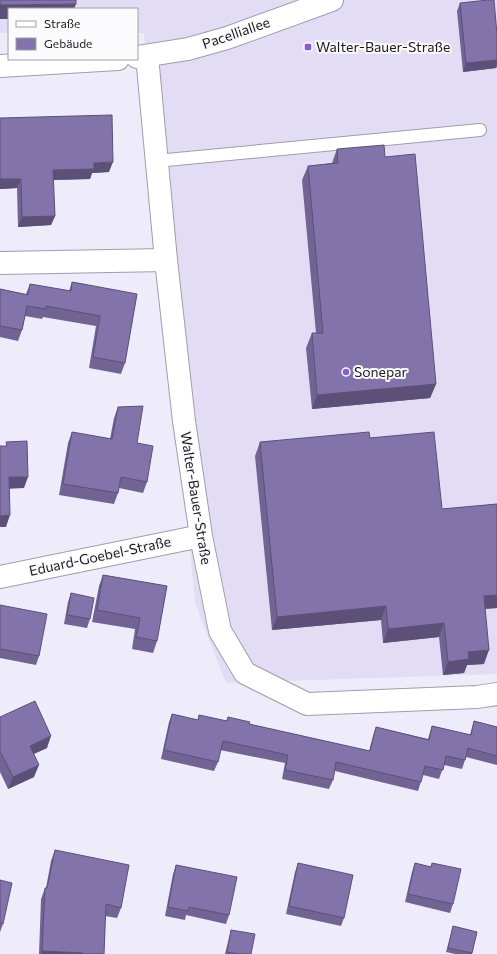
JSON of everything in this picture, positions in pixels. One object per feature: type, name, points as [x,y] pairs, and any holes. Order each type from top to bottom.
[{"type":"street","name":"Pacelliallee","points":[[142,57],[195,48],[332,0]]},
{"type":"street","name":"Walter-Bauer-Straße","points":[[142,57],[156,161],[184,422],[201,536],[220,631],[245,673],[307,704],[477,697],[497,694]]},
{"type":"street","points":[[0,66],[101,60]]},
{"type":"street","points":[[0,263],[166,260]]},
{"type":"street","name":"Eduard-Goebel-Straße","points":[[0,577],[201,536]]},
{"type":"lane","points":[[156,161],[480,130]]},
{"type":"shaded area","points":[[0,0],[497,0],[497,674],[226,683],[195,603],[144,33],[138,33],[138,8],[8,8],[8,33],[0,33]]},
{"type":"building","points":[[0,0],[76,0],[76,4],[0,5]]},
{"type":"building","points":[[494,0],[497,34],[497,60],[466,63],[460,3]]},
{"type":"building","points":[[112,115],[113,162],[94,163],[94,169],[53,170],[55,216],[22,217],[21,179],[0,179],[0,118]]},
{"type":"building","points":[[384,145],[385,157],[415,154],[436,384],[317,395],[312,333],[323,333],[308,166],[338,163],[337,149]]},
{"type":"building","points":[[72,282],[137,294],[125,363],[93,357],[100,316],[46,306],[46,309],[27,306],[22,330],[0,326],[0,289],[28,295],[30,284],[71,291]]},
{"type":"building","points":[[143,406],[137,443],[153,446],[147,482],[121,477],[118,493],[63,484],[72,432],[112,439],[118,407]]},
{"type":"building","points":[[369,432],[370,438],[434,432],[442,509],[497,504],[497,595],[484,596],[489,650],[468,652],[469,659],[448,662],[444,623],[388,629],[386,606],[277,617],[260,442]]},
{"type":"building","points":[[27,441],[28,477],[9,477],[10,515],[0,516],[0,446],[7,446],[6,442]]},
{"type":"building","points":[[103,575],[167,586],[157,641],[136,637],[140,618],[97,610]]},
{"type":"building","points":[[71,593],[94,598],[90,619],[67,615]]},
{"type":"building","points":[[0,605],[47,614],[39,656],[0,649]]},
{"type":"building","points":[[35,701],[51,736],[30,746],[39,765],[13,777],[0,751],[0,717]]},
{"type":"building","points":[[172,714],[198,720],[199,715],[227,721],[228,717],[250,722],[249,724],[370,751],[376,727],[429,740],[432,726],[471,735],[474,721],[497,727],[497,756],[468,748],[465,760],[446,756],[443,770],[425,766],[421,782],[336,762],[333,780],[285,770],[288,755],[223,741],[218,762],[164,750]]},
{"type":"building","points":[[55,850],[129,865],[121,908],[106,904],[104,954],[42,951],[45,888],[47,888]]},
{"type":"building","points":[[298,863],[353,875],[344,918],[289,906]]},
{"type":"building","points":[[415,863],[431,867],[432,863],[461,869],[453,904],[408,894]]},
{"type":"building","points":[[176,865],[237,877],[229,915],[189,907],[188,911],[168,907]]},
{"type":"building","points":[[0,880],[12,883],[3,924],[0,923]]},
{"type":"building","points":[[453,926],[477,932],[472,953],[448,948]]},
{"type":"building","points":[[231,930],[255,934],[251,954],[227,952]]},
{"type":"place","name":"Walter-Bauer-Straße","points":[[308,47]]},
{"type":"place","name":"Sonepar","points":[[346,372]]}]
